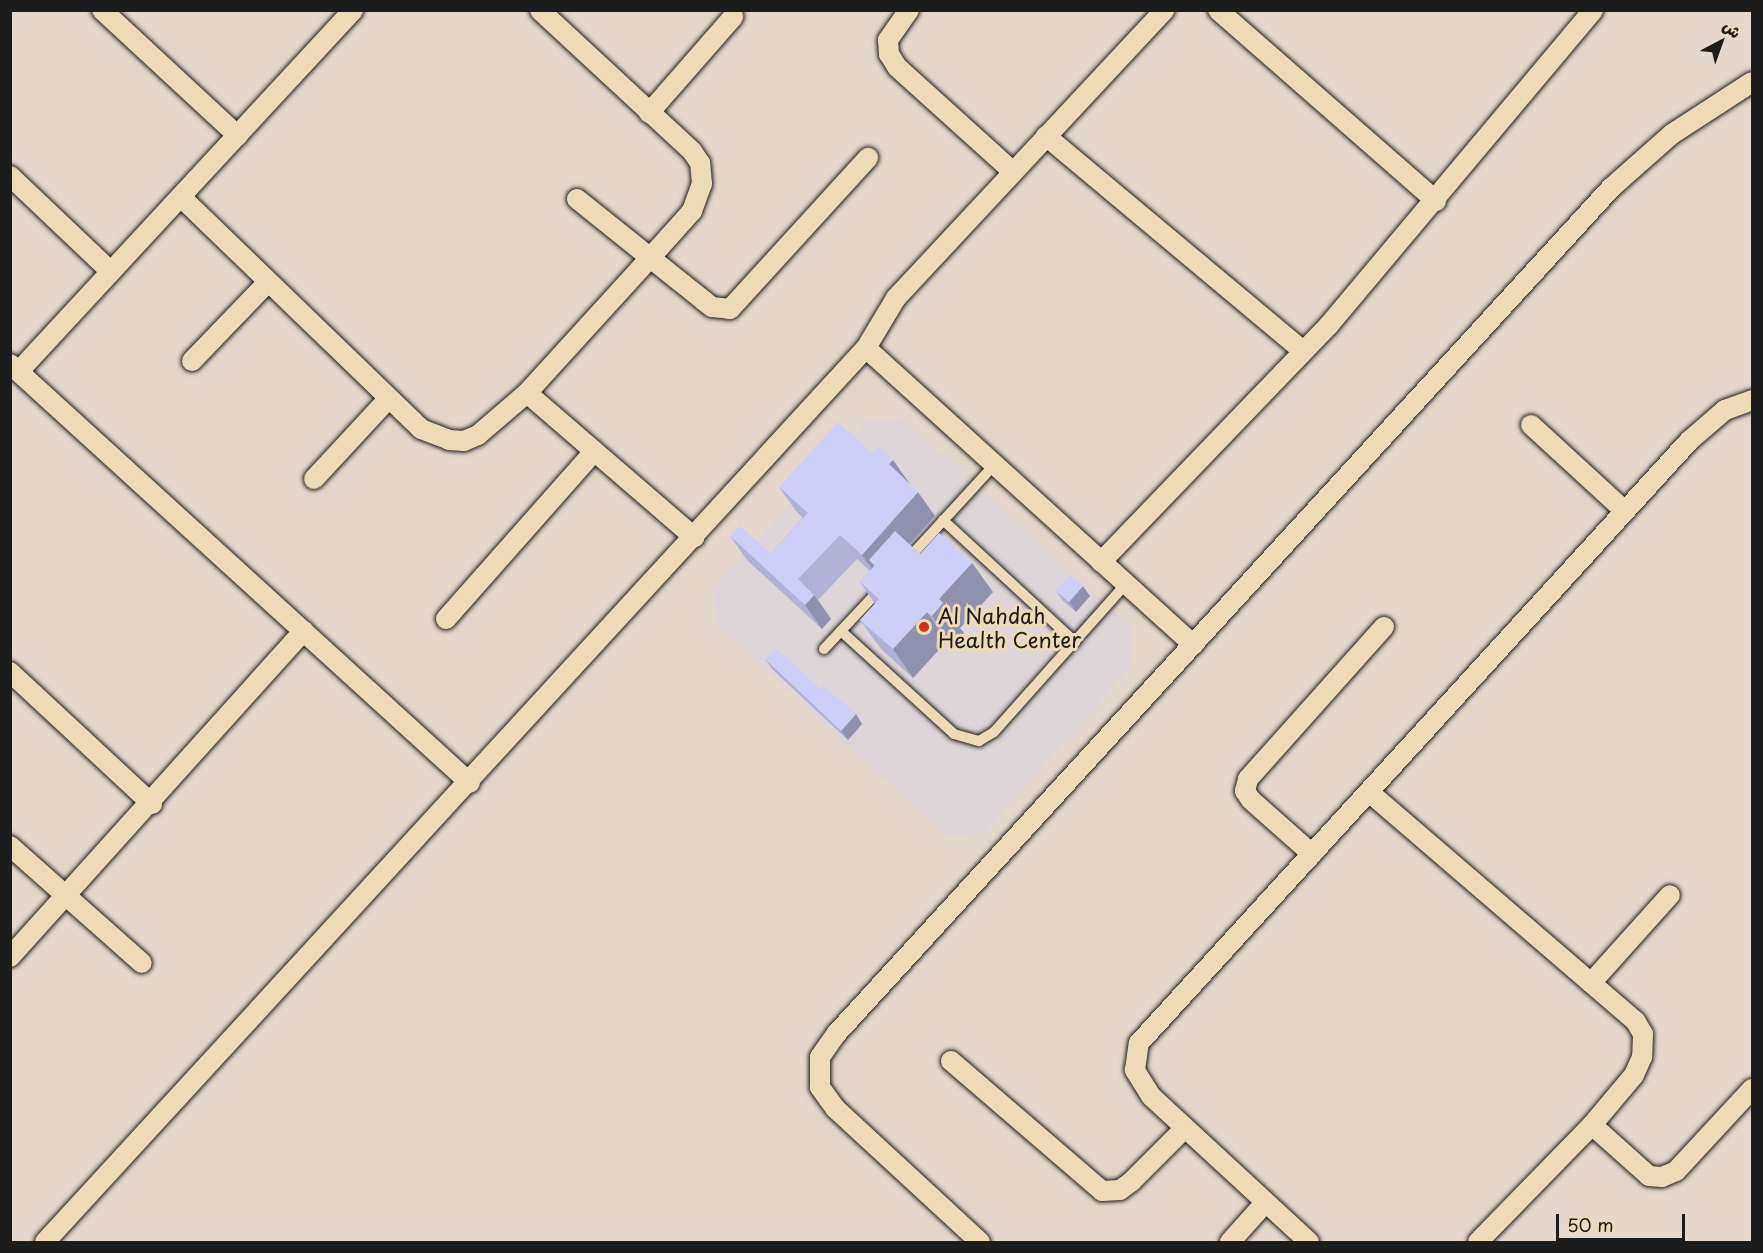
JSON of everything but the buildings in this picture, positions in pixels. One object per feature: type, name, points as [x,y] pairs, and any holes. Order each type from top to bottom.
[{"type":"street","points":[[102,10],[238,136]]},
{"type":"street","points":[[353,10],[111,272],[15,367],[470,783]]},
{"type":"street","points":[[181,197],[388,399],[435,437],[464,441],[494,425],[527,393],[692,211],[699,199],[703,174],[692,151],[540,10]]},
{"type":"street","points":[[909,10],[888,40],[889,54],[897,67],[1012,171]]},
{"type":"street","points":[[45,1242],[470,783],[866,348],[896,298],[1012,171],[1165,10]]},
{"type":"street","points":[[1218,10],[1436,201]]},
{"type":"street","points":[[1101,562],[1303,351],[1436,201],[1593,10]]},
{"type":"street","points":[[649,113],[733,17]]},
{"type":"street","points":[[981,1242],[835,1108],[820,1087],[820,1057],[1611,188],[1672,134],[1752,82]]},
{"type":"street","points":[[1046,136],[1303,351]]},
{"type":"street","points":[[577,199],[712,307],[730,309],[868,158]]},
{"type":"street","points":[[10,176],[111,272]]},
{"type":"street","points":[[192,361],[267,283]]},
{"type":"street","points":[[866,348],[1193,645]]},
{"type":"street","points":[[527,393],[694,537]]},
{"type":"street","points":[[314,479],[388,399]]},
{"type":"street","points":[[1309,1242],[1185,1128],[1139,1081],[1135,1058],[1139,1043],[1709,422],[1725,410],[1752,400]]},
{"type":"street","points":[[1531,425],[1625,511]]},
{"type":"street","points":[[446,619],[594,452]]},
{"type":"street","points":[[1312,854],[1251,800],[1245,791],[1248,779],[1384,627]]},
{"type":"street","points":[[10,957],[152,804],[304,632]]},
{"type":"street","points":[[10,672],[152,804]]},
{"type":"street","points":[[1369,792],[1636,1022],[1645,1045],[1634,1075],[1592,1125],[1478,1242]]},
{"type":"street","points":[[10,846],[142,963]]},
{"type":"street","points":[[1591,983],[1670,895]]},
{"type":"street","points":[[951,1061],[1102,1191],[1120,1190],[1131,1182],[1185,1128]]},
{"type":"street","points":[[1592,1125],[1649,1176],[1662,1178],[1676,1171],[1752,1089]]},
{"type":"street","points":[[1230,1242],[1265,1203]]},
{"type":"lane","points":[[824,649],[994,465]]},
{"type":"lane","points":[[943,520],[1075,642]]},
{"type":"lane","points":[[842,631],[954,734],[970,742],[994,732],[1126,584]]},
{"type":"shaded area","name":"Al Nahdah Health Center","points":[[903,418],[1132,628],[1132,665],[984,833],[945,835],[716,625],[713,587],[867,420]]},
{"type":"place","name":"Al Nahdah Health Center","points":[[924,627]]}]
